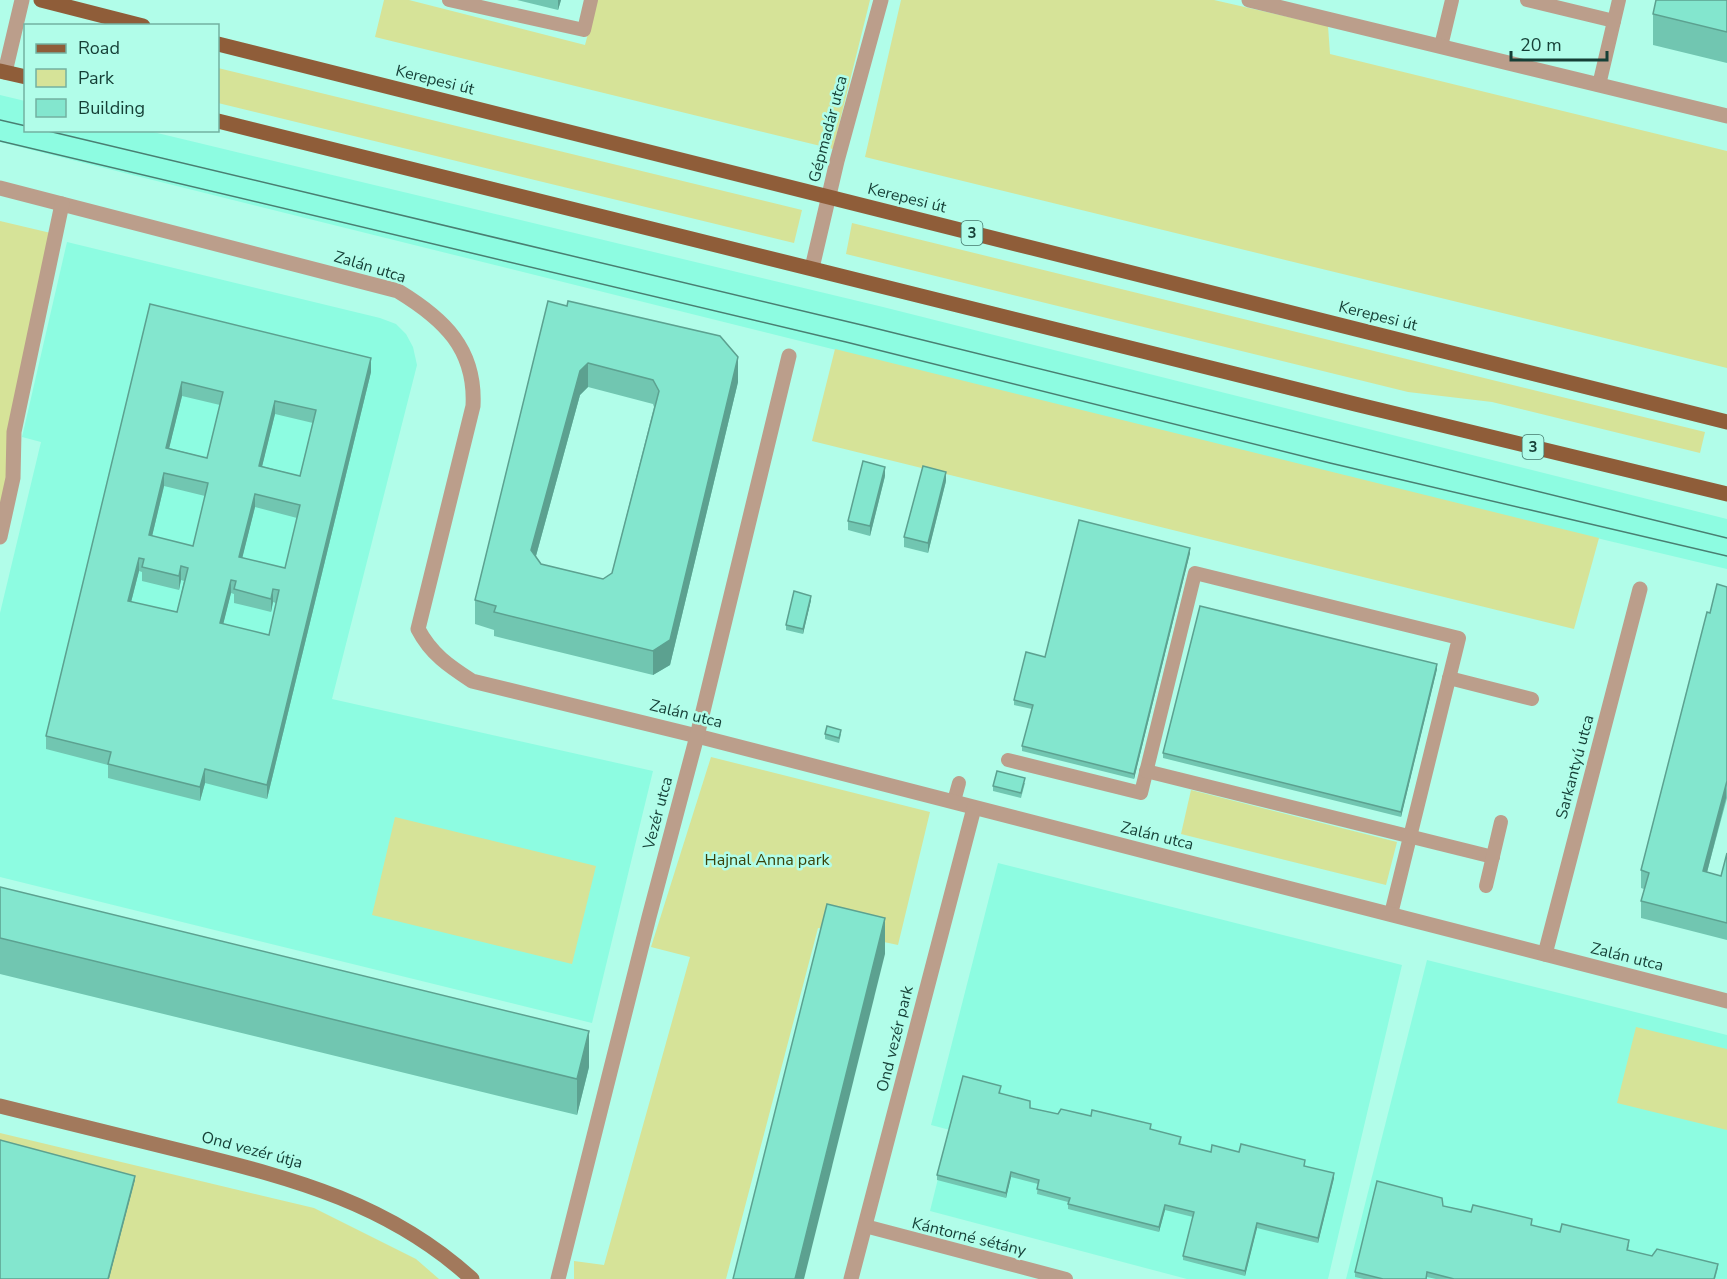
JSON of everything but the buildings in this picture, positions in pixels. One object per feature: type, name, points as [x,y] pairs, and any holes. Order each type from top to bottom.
[{"type":"main road","points":[[40,0],[135,24]]},
{"type":"main road","name":"Kerepesi út","points":[[219,44],[1727,422]]},
{"type":"main road","points":[[2,71],[24,76]]},
{"type":"main road","name":"3","points":[[219,121],[1355,404],[1727,494]]},
{"type":"street","points":[[2,71],[22,0]]},
{"type":"street","name":"Gépmadár utca","points":[[812,268],[881,0]]},
{"type":"street","points":[[1249,0],[1279,4],[1727,116]]},
{"type":"street","name":"Zalán utca","points":[[0,188],[398,291],[439,319],[458,341],[474,384],[473,406],[418,629],[427,646],[442,661],[472,681],[954,801],[1727,1001]]},
{"type":"street","points":[[0,537],[14,478],[14,432],[62,204]]},
{"type":"street","name":"Vezér utca","points":[[558,1279],[646,927],[697,736],[789,356]]},
{"type":"street","name":"Sarkantyú utca","points":[[1545,954],[1640,589]]},
{"type":"street","name":"Ond vezér park","points":[[851,1279],[974,808]]},
{"type":"street","name":"Ond vezér útja","points":[[0,1106],[263,1171],[331,1192],[389,1219],[430,1245],[472,1279]]},
{"type":"lane","points":[[449,0],[584,30],[591,0]]},
{"type":"lane","points":[[1441,46],[1452,0]]},
{"type":"lane","points":[[1527,0],[1614,21]]},
{"type":"lane","points":[[1599,85],[1619,0]]},
{"type":"lane","points":[[1008,760],[1141,793],[1195,573],[1459,638],[1391,914]]},
{"type":"lane","points":[[1449,678],[1532,699]]},
{"type":"lane","points":[[1146,771],[1493,857]]},
{"type":"lane","points":[[954,801],[959,783]]},
{"type":"lane","points":[[1486,886],[1502,822]]},
{"type":"lane","name":"Kántorné sétány","points":[[865,1226],[1066,1279]]},
{"type":"shaded area","points":[[0,95],[24,101],[24,132],[153,132],[883,307],[1727,519],[1727,569],[1504,516],[0,142]]},
{"type":"shaded area","points":[[67,242],[380,318],[396,324],[406,334],[413,347],[417,365],[332,699],[653,771],[592,1023],[0,877],[0,613],[41,442],[22,437]]},
{"type":"shaded area","points":[[998,863],[1402,965],[1328,1279],[1187,1279],[930,1211],[950,1130],[931,1125]]},
{"type":"shaded area","points":[[1427,960],[1727,1035],[1727,1279],[1346,1279]]},
{"type":"green space","points":[[384,0],[409,0],[585,45],[597,0],[870,0],[833,149],[375,37]]},
{"type":"green space","points":[[901,0],[1214,0],[1328,26],[1330,54],[1727,151],[1727,368],[865,157]]},
{"type":"green space","points":[[219,68],[802,210],[794,243],[219,103]]},
{"type":"green space","points":[[0,221],[55,234],[0,518]]},
{"type":"green space","points":[[852,223],[1705,432],[1700,453],[1492,402],[1408,392],[846,254]]},
{"type":"green space","points":[[835,349],[1599,538],[1574,629],[812,441]]},
{"type":"green space","name":"Hajnal Anna park","points":[[711,757],[930,812],[898,945],[818,928],[726,1279],[574,1279],[574,1261],[604,1265],[690,957],[651,947]]},
{"type":"green space","points":[[1191,790],[1397,842],[1386,885],[1181,834]]},
{"type":"green space","points":[[395,817],[596,866],[572,964],[372,915]]},
{"type":"green space","points":[[1636,1027],[1727,1049],[1727,1130],[1617,1103]]},
{"type":"green space","points":[[0,1133],[314,1208],[416,1259],[439,1279],[0,1279]]},
{"type":"tram line","points":[[0,120],[24,126]]},
{"type":"tram line","points":[[52,132],[866,326],[1727,538]]},
{"type":"tram line","points":[[0,141],[846,342],[1330,463],[1727,556]]}]
